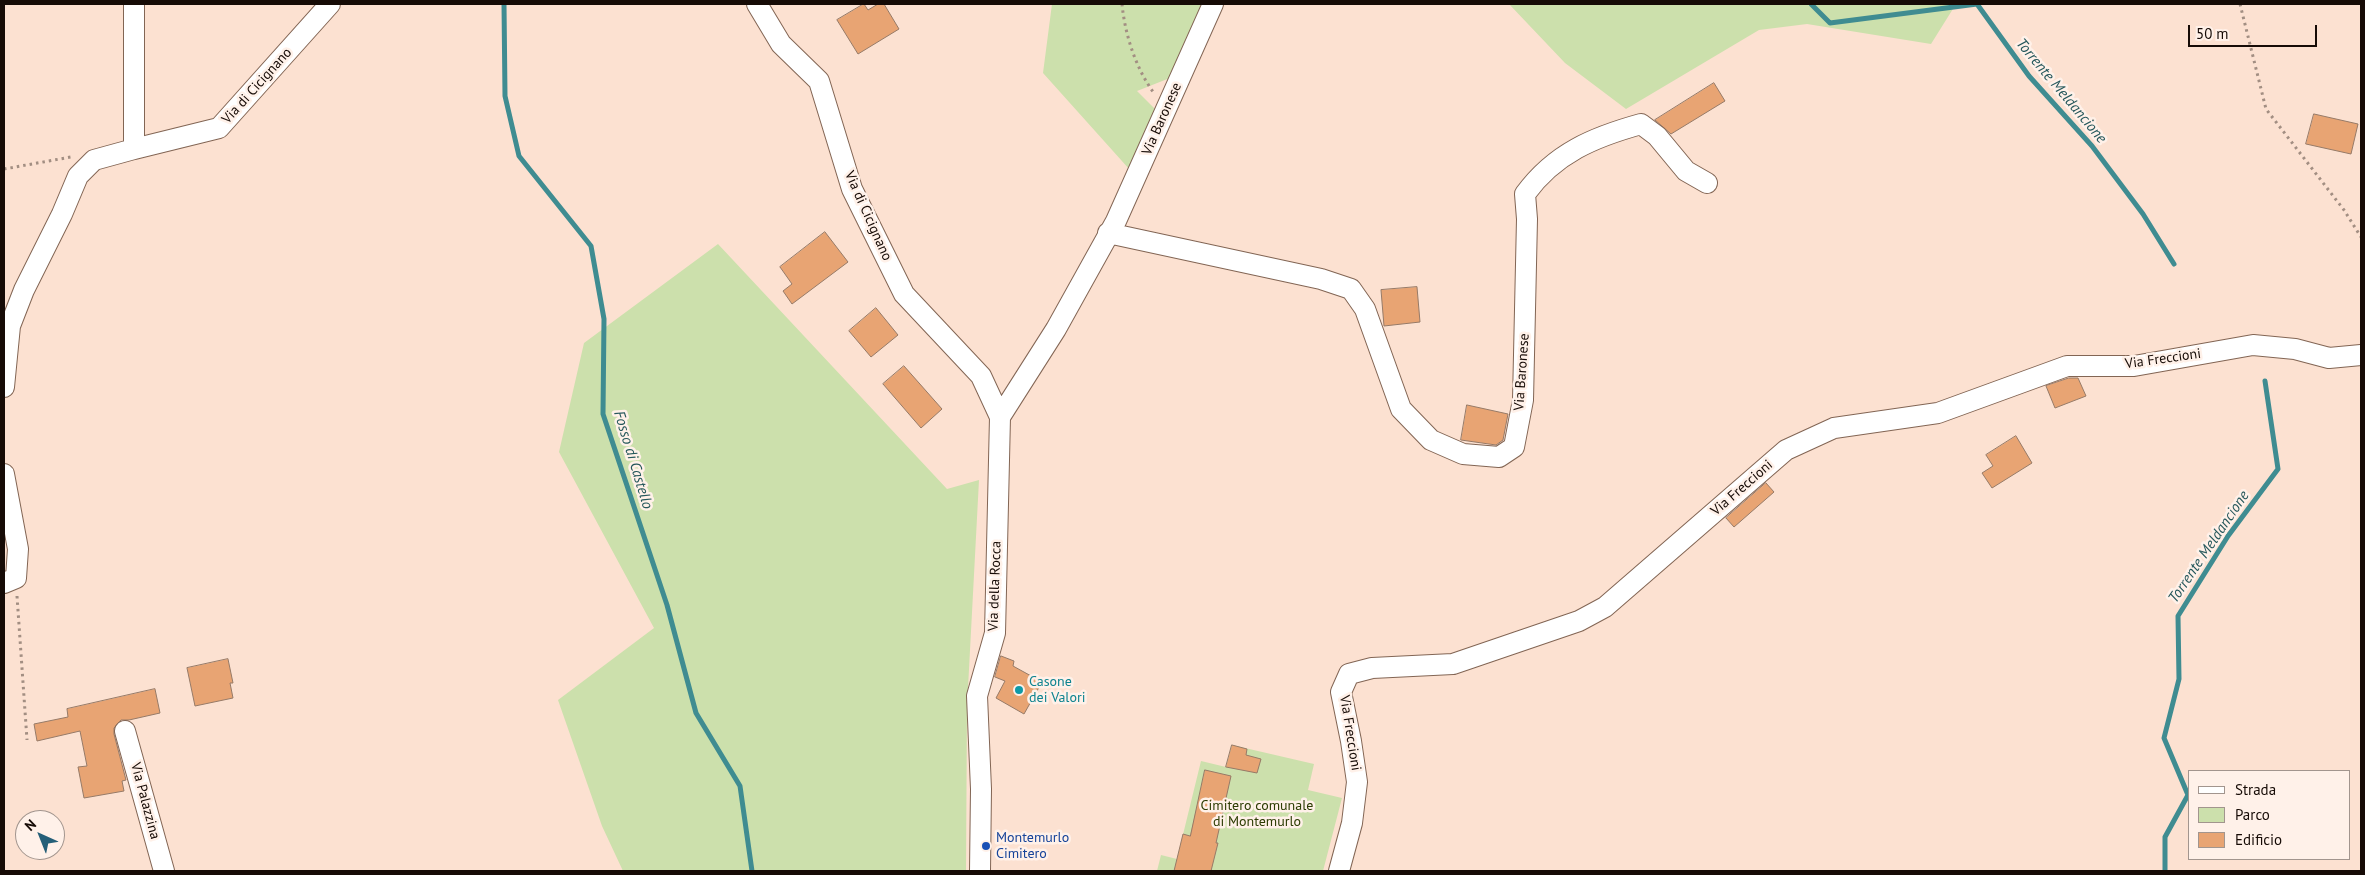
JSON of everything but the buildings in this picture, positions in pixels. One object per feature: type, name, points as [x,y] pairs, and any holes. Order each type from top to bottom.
[{"type":"street","points":[[134,4],[134,149]]},
{"type":"street","name":"Via di Cicignano","points":[[4,387],[10,326],[24,290],[62,214],[78,176],[94,160],[219,128],[330,4]]},
{"type":"street","name":"Via di Cicignano","points":[[757,4],[781,44],[819,81],[852,189],[904,294],[981,376],[1000,417]]},
{"type":"street","name":"Via Baronese","points":[[1000,417],[1056,329],[1116,221],[1213,4]]},
{"type":"street","name":"Via Baronese","points":[[1108,233],[1321,279],[1351,290],[1365,310],[1401,409],[1430,440],[1463,454],[1499,457],[1514,447],[1523,400],[1527,219],[1525,194],[1535,180],[1572,150],[1607,133],[1641,124],[1657,136],[1686,171],[1707,183]]},
{"type":"street","name":"Via Freccioni","points":[[1339,871],[1352,823],[1357,782],[1341,692],[1350,674],[1372,668],[1453,664],[1579,622],[1605,607],[1786,450],[1834,428],[1938,413],[2067,366],[2134,366],[2253,345],[2295,348],[2329,358],[2361,355]]},
{"type":"street","name":"Via della Rocca","points":[[980,871],[982,789],[977,696],[995,633],[1000,417]]},
{"type":"street","points":[[4,474],[18,549],[10,580]]},
{"type":"street","name":"Via Palazzina","points":[[125,731],[164,871]]},
{"type":"path","points":[[1122,4],[1124,19],[1141,76],[1167,110]]},
{"type":"path","points":[[2240,4],[2266,108],[2344,210],[2361,237]]},
{"type":"path","points":[[10,580],[26,740]]},
{"type":"green space","points":[[1052,4],[1206,4],[1175,76],[1137,91],[1158,112],[1130,170],[1043,73]]},
{"type":"green space","points":[[1509,4],[1956,4],[1931,44],[1807,24],[1759,30],[1626,109],[1565,63]]},
{"type":"green space","points":[[718,244],[947,489],[979,480],[967,707],[966,871],[623,871],[602,826],[558,700],[654,628],[559,452],[584,343]]},
{"type":"green space","name":"Cimitero comunale di Montemurlo","points":[[1232,745],[1314,764],[1308,790],[1342,798],[1323,871],[1157,871],[1161,855],[1177,859],[1201,761],[1226,767]]},
{"type":"waterway","name":"Fosso di Castello","points":[[504,4],[505,96],[519,156],[591,246],[604,319],[603,414],[667,605],[696,713],[740,786],[752,871]]},
{"type":"waterway","name":"Torrente Meldancione","points":[[1811,4],[1830,23],[1977,4],[2029,76],[2092,146],[2143,214],[2174,264]]},
{"type":"waterway","name":"Torrente Meldancione","points":[[2165,871],[2165,837],[2188,795],[2164,738],[2179,679],[2178,616],[2228,536],[2278,469],[2265,381]]},
{"type":"place","name":"Casone dei Valori","points":[[1019,690]]},
{"type":"place","name":"Montemurlo Cimitero","points":[[986,846]]}]
